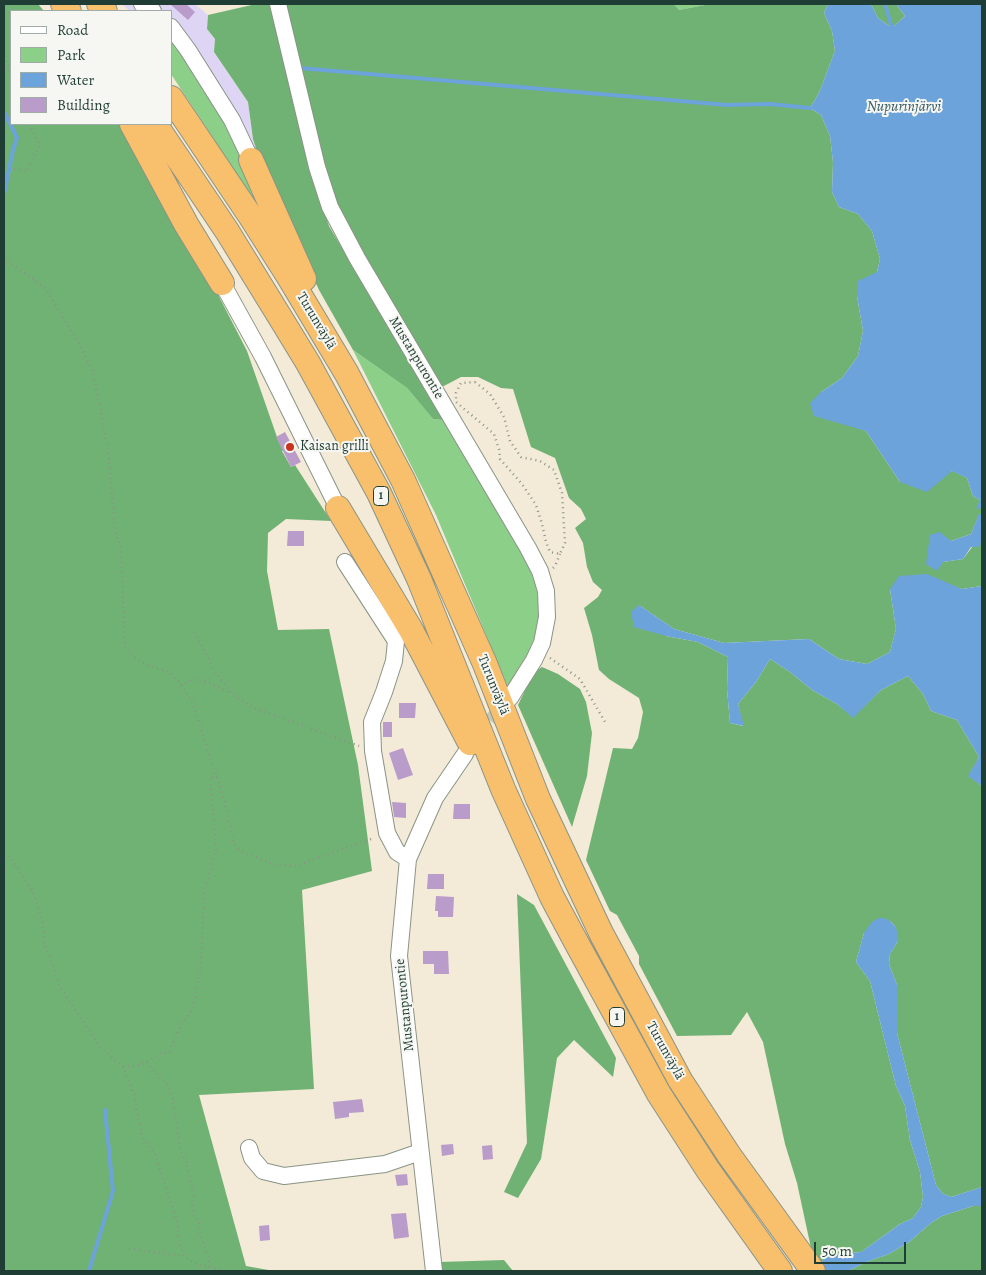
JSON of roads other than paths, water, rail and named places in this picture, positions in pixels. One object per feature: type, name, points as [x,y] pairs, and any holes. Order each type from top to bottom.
[{"type":"highway","name":"Turunväylä","points":[[172,99],[251,217],[347,374],[403,480],[485,664],[538,798],[601,933],[680,1080],[729,1155],[813,1271]]},
{"type":"highway","points":[[133,125],[186,224],[222,283]]},
{"type":"highway","name":"Turunväylä","points":[[156,125],[227,231],[317,378],[379,493],[419,579],[503,789],[552,897],[659,1094],[708,1170],[775,1264]]},
{"type":"highway","points":[[251,160],[347,374]]},
{"type":"highway","points":[[338,508],[411,630],[492,790],[552,897]]},
{"type":"street","name":"Mustanpurontie","points":[[278,4],[317,167],[330,207],[357,258],[524,539],[540,571],[546,592],[548,617],[539,650],[510,698]]},
{"type":"street","points":[[172,29],[188,50],[232,120],[251,160]]},
{"type":"street","points":[[222,283],[263,357],[338,508]]},
{"type":"street","points":[[345,562],[396,641],[394,661],[372,722],[373,751],[387,833],[397,852],[408,859]]},
{"type":"street","name":"Mustanpurontie","points":[[434,1271],[399,956],[408,859],[435,798],[465,754]]},
{"type":"street","points":[[249,1148],[252,1158],[263,1171],[284,1176],[384,1164],[420,1152]]},
{"type":"water","name":"Nupurinjärvi","points":[[828,4],[871,4],[878,18],[892,28],[905,16],[896,4],[982,4],[981,508],[976,509],[980,500],[973,496],[967,478],[952,471],[927,492],[900,482],[866,431],[814,416],[810,403],[821,392],[842,378],[858,356],[863,331],[857,296],[858,281],[877,272],[880,259],[872,231],[858,214],[839,207],[832,192],[833,162],[830,136],[821,115],[810,108],[819,93],[835,51],[832,31],[824,13]]},
{"type":"water","points":[[979,514],[982,514],[980,547],[971,547],[963,559],[943,562],[937,571],[926,564],[930,535],[940,532],[951,541],[971,534]]},
{"type":"water","points":[[927,574],[962,589],[982,586],[982,786],[968,776],[979,757],[957,720],[931,711],[923,694],[908,676],[881,690],[853,718],[837,704],[812,690],[770,659],[756,682],[738,704],[744,726],[730,723],[727,689],[728,657],[698,642],[634,627],[631,612],[639,605],[674,629],[724,643],[809,639],[839,659],[867,664],[890,652],[896,629],[890,589],[899,576]]},
{"type":"water","points":[[879,918],[890,921],[898,933],[898,941],[890,954],[889,964],[897,985],[897,1033],[936,1185],[942,1193],[951,1197],[982,1187],[982,1206],[973,1206],[942,1216],[909,1242],[889,1254],[848,1271],[818,1271],[823,1260],[830,1255],[861,1252],[900,1224],[913,1218],[921,1207],[923,1197],[920,1172],[910,1140],[905,1106],[896,1086],[870,981],[856,962],[864,933],[872,922]]},
{"type":"waterway","points":[[885,4],[892,28]]},
{"type":"waterway","points":[[300,68],[727,105],[770,104],[810,108]]},
{"type":"waterway","points":[[4,112],[10,124]]},
{"type":"waterway","points":[[4,194],[17,138],[10,125]]},
{"type":"waterway","points":[[89,1271],[113,1191],[105,1110]]},
{"type":"tunnel","points":[[476,740],[508,701]]},
{"type":"place","name":"Kaisan grilli","points":[[290,447]]}]
